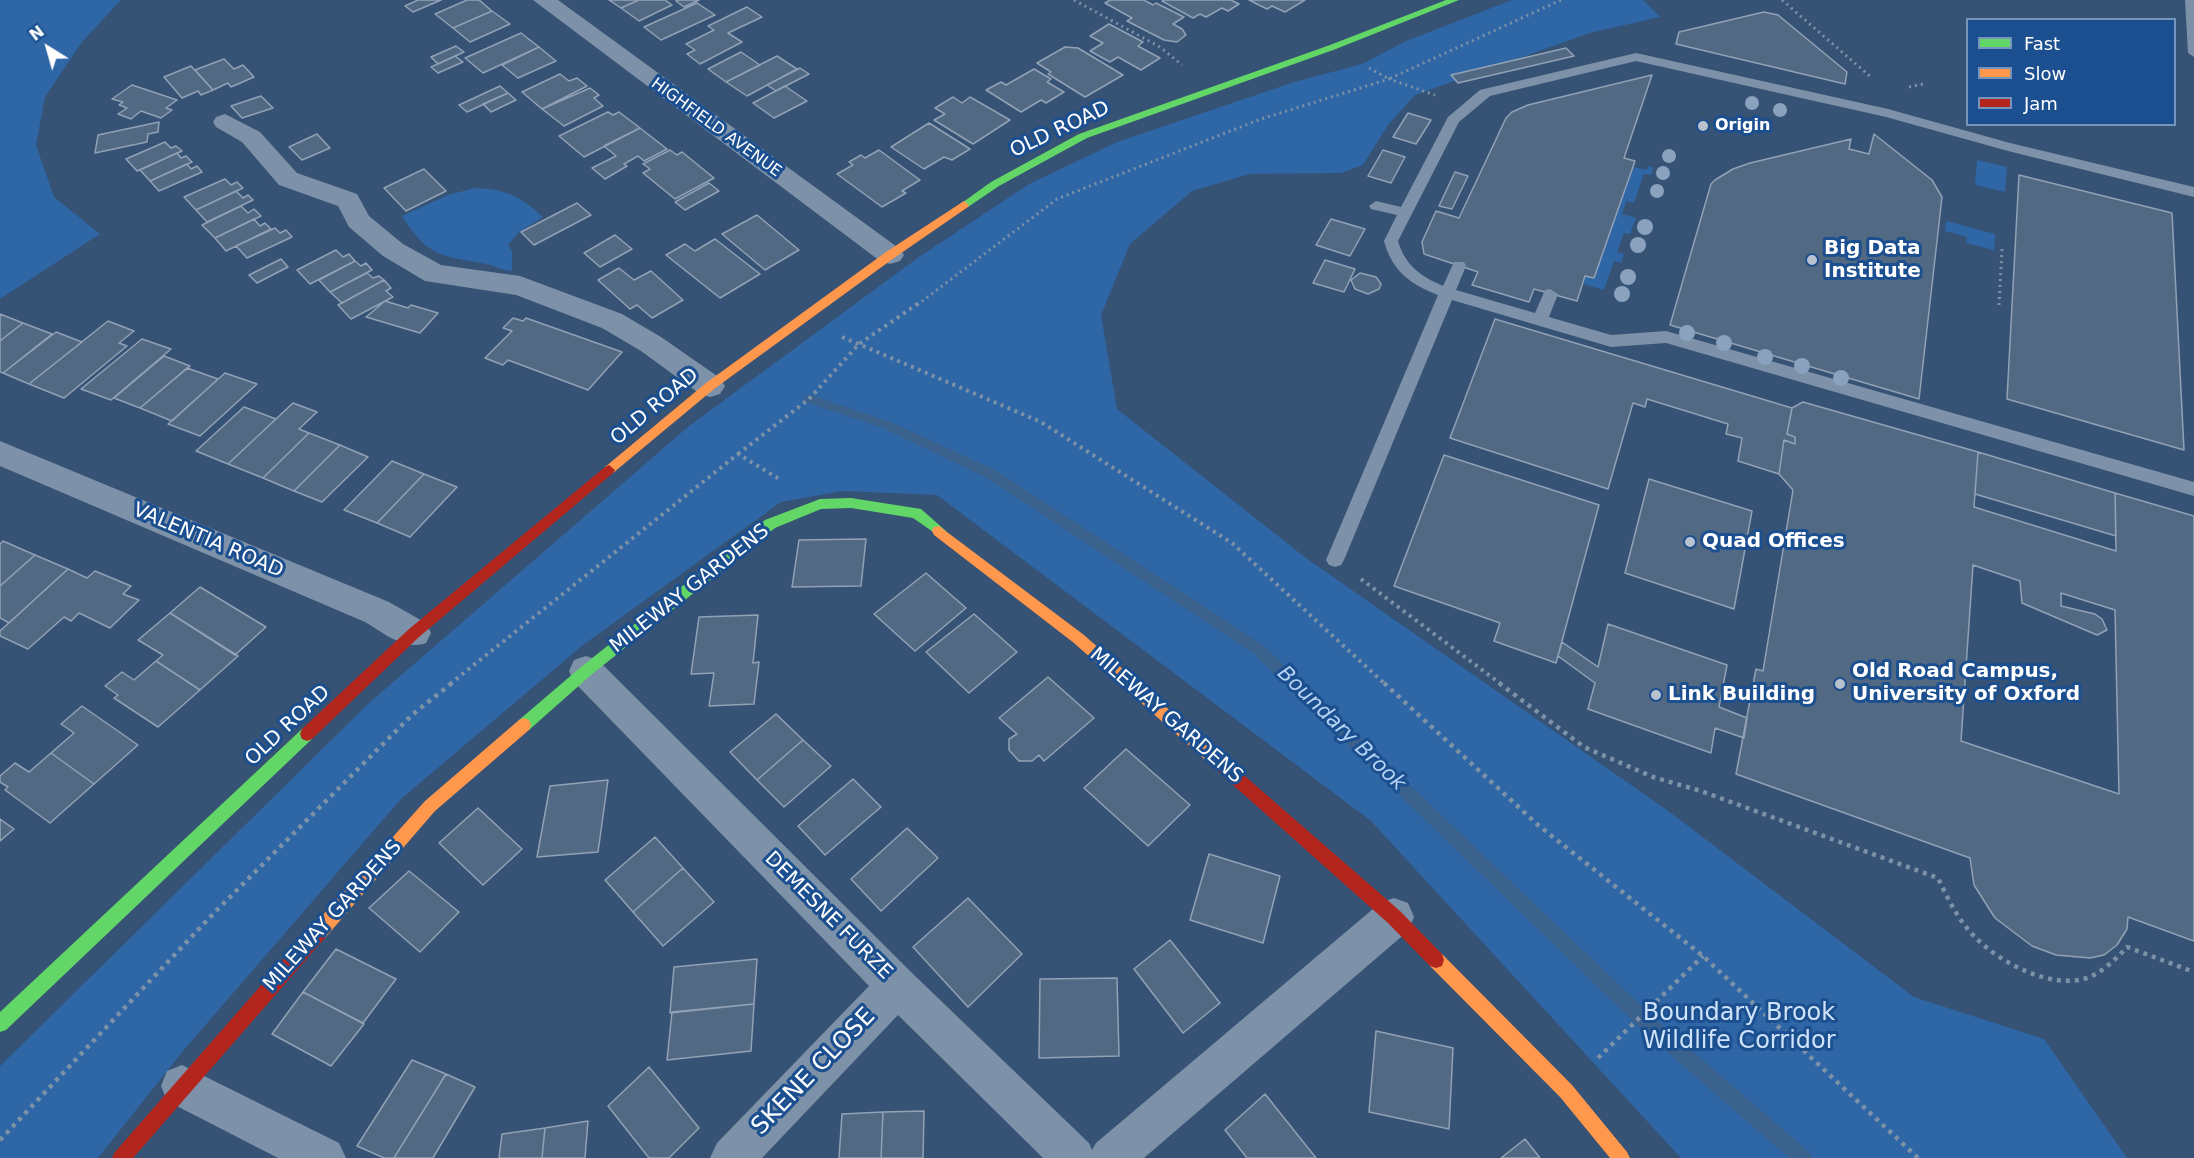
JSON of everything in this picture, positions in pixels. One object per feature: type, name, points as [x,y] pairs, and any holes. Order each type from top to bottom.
[{"type":"street","name":"HIGHFIELD AVENUE","points":[[544,0],[890,255]]},
{"type":"street","name":"OLD ROAD","points":[[0,1024],[414,633],[710,386],[890,255],[1039,158],[1083,136],[1333,47],[1454,0]]},
{"type":"street","points":[[225,122],[251,137],[288,179],[348,201],[358,221],[393,250],[435,274],[520,286],[612,321],[651,344],[710,386]]},
{"type":"street","name":"VALENTIA ROAD","points":[[0,453],[377,612],[414,633]]},
{"type":"street","name":"MILEWAY GARDENS","points":[[121,1158],[430,806],[586,671],[770,524],[820,504],[851,503],[916,513],[1079,639],[1394,917],[1566,1090],[1621,1158]]},
{"type":"street","name":"DEMESNE FURZE","points":[[586,671],[897,986],[1074,1158]]},
{"type":"street","points":[[1111,1158],[1394,917]]},
{"type":"street","name":"SKENE CLOSE","points":[[732,1158],[897,986]]},
{"type":"street","points":[[182,1086],[324,1158]]},
{"type":"lane","points":[[2191,0],[2194,53]]},
{"type":"lane","points":[[2194,192],[2008,147],[1888,113],[1636,57],[1485,93],[1468,105],[1453,120],[1391,241],[1394,257],[1405,270],[1422,285],[1447,293],[1611,341],[1666,337],[2194,489]]},
{"type":"lane","points":[[1376,206],[1404,212]]},
{"type":"lane","points":[[1335,560],[1459,266]]},
{"type":"lane","points":[[1540,321],[1550,294]]},
{"type":"path","points":[[1074,0],[1160,47],[1175,61],[1219,87]]},
{"type":"path","points":[[0,1140],[214,913],[413,714],[809,399],[859,344],[954,279],[1057,199],[1261,119],[1389,79],[1561,0]]},
{"type":"path","points":[[1782,0],[1888,92],[1888,113]]},
{"type":"path","points":[[1362,64],[1389,79],[1421,91]]},
{"type":"path","points":[[1999,305],[2002,249]]},
{"type":"path","points":[[832,333],[1041,422],[1232,543],[1538,825],[1703,956],[1917,1158]]},
{"type":"path","points":[[738,454],[820,504]]},
{"type":"path","points":[[1335,560],[1584,747],[1653,777],[1701,791],[1938,878],[1953,909],[1981,942],[2017,967],[2056,979],[2085,979],[2111,965],[2127,947],[2194,972]]},
{"type":"path","points":[[1604,1051],[1660,1001],[1703,956]]},
{"type":"green space","points":[[0,0],[121,0],[82,42],[45,97],[36,145],[54,197],[100,234],[0,299]]},
{"type":"green space","name":"Boundary Brook Wildlife Corridor","points":[[1512,0],[1643,0],[1660,17],[1590,33],[1415,95],[1388,125],[1363,165],[1341,173],[1250,174],[1192,191],[1130,244],[1101,315],[1117,409],[1306,558],[1667,810],[1914,997],[2044,1039],[2127,1158],[1681,1158],[1371,821],[937,495],[843,491],[781,502],[583,645],[401,799],[183,1051],[98,1158],[0,1158],[0,1066],[369,703],[689,426],[919,257],[1029,184],[1117,142],[1294,82],[1362,64],[1406,41]]},
{"type":"green space","points":[[1977,160],[2007,167],[2005,192],[1975,185]]},
{"type":"green space","points":[[1648,166],[1653,168],[1651,175],[1644,174],[1634,203],[1626,201],[1622,214],[1636,218],[1630,234],[1624,233],[1617,252],[1624,254],[1621,263],[1614,261],[1604,290],[1583,284],[1585,276],[1594,278],[1633,167],[1647,170]]},
{"type":"green space","points":[[475,188],[512,195],[543,217],[519,232],[508,245],[512,251],[512,271],[437,252],[420,240],[402,216],[448,195]]},
{"type":"green space","points":[[1946,221],[1995,234],[1994,250],[1966,243],[1967,237],[1945,231]]},
{"type":"building","points":[[418,0],[441,0],[413,12],[405,6]]},
{"type":"building","points":[[467,0],[479,0],[492,11],[453,28],[435,14]]},
{"type":"building","points":[[609,0],[639,0],[621,8]]},
{"type":"building","points":[[639,0],[665,0],[672,5],[639,21],[621,8]]},
{"type":"building","points":[[699,0],[684,7],[676,1]]},
{"type":"building","points":[[1110,0],[1144,0],[1153,5],[1156,3],[1184,17],[1173,24],[1182,29],[1186,35],[1177,42],[1164,40],[1127,21],[1132,18],[1105,3]]},
{"type":"building","points":[[1231,0],[1239,4],[1228,11],[1222,8],[1206,17],[1200,14],[1193,18],[1162,1]]},
{"type":"building","points":[[1249,0],[1305,0],[1285,12],[1272,6],[1267,9]]},
{"type":"building","points":[[697,3],[715,15],[661,40],[644,27]]},
{"type":"building","points":[[747,7],[762,17],[728,33],[742,42],[700,64],[687,54],[695,50],[686,44],[714,30],[708,26]]},
{"type":"building","points":[[492,11],[510,24],[470,42],[453,28]]},
{"type":"building","points":[[1764,12],[1778,15],[1847,72],[1845,84],[1676,44],[1679,32]]},
{"type":"building","points":[[1109,24],[1143,42],[1138,46],[1160,58],[1141,70],[1118,57],[1110,62],[1090,51],[1103,43],[1090,36]]},
{"type":"building","points":[[521,33],[539,47],[483,73],[465,58]]},
{"type":"building","points":[[456,46],[464,52],[438,64],[431,57]]},
{"type":"building","points":[[539,47],[556,61],[518,78],[502,65]]},
{"type":"building","points":[[1065,47],[1078,48],[1123,75],[1085,97],[1048,74],[1051,72],[1037,63]]},
{"type":"building","points":[[1566,48],[1574,56],[1458,83],[1451,75]]},
{"type":"building","points":[[741,52],[760,65],[726,82],[708,69]]},
{"type":"building","points":[[455,56],[463,62],[438,73],[431,67]]},
{"type":"building","points":[[777,56],[797,69],[747,96],[726,82]]},
{"type":"building","points":[[224,59],[234,69],[243,65],[254,77],[231,87],[228,83],[213,90],[195,70]]},
{"type":"building","points":[[191,66],[213,90],[201,95],[198,91],[182,98],[164,77]]},
{"type":"building","points":[[800,68],[809,74],[776,91],[767,85]]},
{"type":"building","points":[[1034,69],[1051,79],[1047,82],[1064,92],[1046,103],[1041,100],[1021,112],[986,90],[1001,82],[1006,85]]},
{"type":"building","points":[[560,74],[569,81],[577,78],[587,86],[542,109],[522,92]]},
{"type":"building","points":[[1652,75],[1624,158],[1635,161],[1594,278],[1585,276],[1577,301],[1534,289],[1529,302],[1472,285],[1478,272],[1424,254],[1422,242],[1436,211],[1459,218],[1506,118],[1512,112],[1528,105]]},
{"type":"building","points":[[132,85],[177,100],[166,108],[172,110],[161,118],[141,111],[131,119],[118,114],[127,108],[119,105],[123,102],[112,99]]},
{"type":"building","points":[[500,86],[508,93],[467,112],[459,105]]},
{"type":"building","points":[[785,86],[807,101],[774,118],[753,103]]},
{"type":"building","points":[[590,88],[599,95],[594,98],[603,106],[564,126],[542,109]]},
{"type":"building","points":[[508,93],[516,100],[491,112],[483,104]]},
{"type":"building","points":[[261,96],[273,108],[242,118],[231,106]]},
{"type":"building","points":[[953,97],[962,103],[970,97],[1010,120],[973,144],[934,120],[945,114],[935,108]]},
{"type":"building","points":[[608,112],[613,115],[619,112],[640,128],[584,157],[559,136]]},
{"type":"building","points":[[1408,113],[1431,120],[1416,144],[1393,137]]},
{"type":"building","points":[[159,122],[158,132],[148,134],[147,142],[95,153],[98,135]]},
{"type":"building","points":[[929,123],[970,149],[952,160],[944,157],[924,169],[891,147]]},
{"type":"building","points":[[640,128],[667,149],[644,161],[638,156],[624,164],[627,166],[605,179],[592,168],[616,156],[604,146]]},
{"type":"building","points":[[317,134],[330,148],[302,160],[289,147]]},
{"type":"building","name":"Big Data Institute","points":[[1874,134],[1932,180],[1942,197],[1919,399],[1670,325],[1711,184],[1715,180],[1733,169],[1750,163],[1851,139],[1849,149],[1869,154]]},
{"type":"building","points":[[165,142],[171,148],[176,146],[182,151],[137,171],[126,159]]},
{"type":"building","points":[[670,150],[677,155],[682,152],[714,178],[675,199],[643,173],[650,169],[643,164]]},
{"type":"building","points":[[879,150],[920,180],[902,191],[906,193],[882,207],[837,174],[853,165],[849,162],[861,155],[865,158]]},
{"type":"building","points":[[1383,150],[1405,157],[1391,183],[1368,176]]},
{"type":"building","points":[[177,153],[181,158],[186,156],[192,162],[150,181],[140,170]]},
{"type":"building","points":[[187,164],[191,169],[197,166],[202,172],[159,191],[150,181]]},
{"type":"building","points":[[424,169],[446,191],[406,211],[384,188]]},
{"type":"building","points":[[1455,172],[1468,176],[1452,209],[1439,206]]},
{"type":"building","points":[[2019,175],[2172,213],[2184,450],[2007,399]]},
{"type":"building","points":[[225,179],[231,185],[237,182],[243,188],[196,210],[184,197]]},
{"type":"building","points":[[709,183],[719,191],[685,210],[675,202]]},
{"type":"building","points":[[236,191],[243,198],[248,195],[253,200],[207,222],[196,210]]},
{"type":"building","points":[[577,203],[591,215],[534,245],[521,232]]},
{"type":"building","points":[[241,206],[248,213],[254,209],[261,216],[215,238],[202,225]]},
{"type":"building","points":[[757,215],[799,250],[765,270],[722,234]]},
{"type":"building","points":[[254,219],[260,226],[265,223],[271,229],[226,251],[215,238]]},
{"type":"building","points":[[1331,219],[1365,229],[1350,256],[1316,245]]},
{"type":"building","points":[[275,228],[280,233],[286,230],[292,237],[247,258],[236,246]]},
{"type":"building","points":[[615,235],[632,249],[600,267],[584,253]]},
{"type":"building","points":[[715,239],[760,274],[720,298],[666,255],[685,244],[695,251]]},
{"type":"building","points":[[336,250],[343,257],[349,254],[355,261],[310,284],[297,270]]},
{"type":"building","points":[[281,259],[288,267],[257,283],[249,275]]},
{"type":"building","points":[[1325,260],[1355,269],[1344,292],[1313,283]]},
{"type":"building","points":[[355,261],[361,266],[366,263],[372,270],[330,292],[319,280]]},
{"type":"building","points":[[619,268],[634,280],[651,271],[683,300],[652,318],[637,305],[630,309],[598,280]]},
{"type":"building","points":[[367,273],[373,278],[379,276],[384,280],[342,303],[330,292]]},
{"type":"building","points":[[1360,273],[1376,277],[1381,284],[1379,289],[1368,294],[1355,289],[1351,280]]},
{"type":"building","points":[[384,280],[391,288],[386,291],[393,297],[351,319],[338,305]]},
{"type":"building","points":[[385,301],[408,308],[411,305],[438,313],[420,333],[366,317]]},
{"type":"building","points":[[0,314],[23,323],[0,341]]},
{"type":"building","points":[[513,318],[523,321],[526,318],[622,352],[588,390],[508,360],[503,365],[485,358],[512,331],[503,328]]},
{"type":"building","points":[[1495,319],[1792,408],[1787,434],[1795,437],[1795,444],[1784,440],[1779,474],[1738,461],[1742,438],[1726,434],[1728,424],[1647,399],[1645,407],[1633,403],[1608,489],[1450,438]]},
{"type":"building","points":[[108,321],[134,331],[119,343],[127,346],[64,398],[29,384]]},
{"type":"building","points":[[23,323],[52,334],[3,373],[0,372],[0,341]]},
{"type":"building","points":[[56,332],[82,342],[29,384],[3,373]]},
{"type":"building","points":[[142,339],[171,349],[111,400],[81,389]]},
{"type":"building","points":[[164,356],[190,366],[140,408],[114,398]]},
{"type":"building","points":[[187,368],[218,379],[172,421],[140,408]]},
{"type":"building","points":[[225,373],[257,384],[200,436],[168,424]]},
{"type":"building","points":[[1803,402],[1978,452],[1974,507],[2116,551],[2115,493],[2194,516],[2194,941],[2128,917],[2127,929],[2117,945],[2104,955],[2090,958],[2056,955],[2032,946],[1995,918],[1974,885],[1970,858],[1736,774],[1756,669],[1763,671],[1793,490],[1779,474],[1784,440],[1795,444],[1795,437],[1787,434],[1792,408]],"holes":[[[1973,565],[2020,581],[2022,603],[2097,635],[2107,630],[2102,619],[2095,614],[2061,606],[2061,593],[2115,610],[2119,794],[1961,741]]]},
{"type":"building","points":[[293,403],[317,412],[299,429],[309,433],[263,478],[228,464]]},
{"type":"building","points":[[244,407],[276,419],[228,464],[196,451]]},
{"type":"building","points":[[309,433],[340,445],[294,491],[263,478]]},
{"type":"building","points":[[340,445],[368,457],[322,502],[294,491]]},
{"type":"building","points":[[1978,452],[2115,493],[2116,536],[1975,494]]},
{"type":"building","points":[[1444,455],[1599,505],[1556,663],[1494,641],[1500,623],[1394,586]]},
{"type":"building","points":[[392,461],[424,474],[377,523],[344,510]]},
{"type":"building","points":[[424,474],[457,487],[410,537],[377,523]]},
{"type":"building","name":"Quad Offices","points":[[1649,479],[1752,511],[1734,609],[1625,573]]},
{"type":"building","points":[[866,539],[861,586],[792,587],[799,540]]},
{"type":"building","points":[[3,541],[35,555],[0,586],[0,544]]},
{"type":"building","points":[[35,555],[68,569],[9,623],[0,618],[0,586]]},
{"type":"building","points":[[68,569],[87,578],[95,571],[131,586],[123,594],[139,600],[110,628],[79,613],[71,621],[64,617],[28,649],[0,636],[0,631]]},
{"type":"building","points":[[926,573],[966,608],[915,651],[874,614]]},
{"type":"building","points":[[200,587],[266,627],[235,655],[170,613]]},
{"type":"building","points":[[170,613],[238,656],[200,690],[156,661],[163,655],[138,640]]},
{"type":"building","points":[[974,614],[1017,652],[969,693],[926,652]]},
{"type":"building","points":[[758,615],[753,663],[759,662],[754,704],[709,706],[714,673],[691,674],[699,617]]},
{"type":"building","name":"Link Building","points":[[1608,624],[1727,665],[1719,707],[1747,718],[1744,738],[1715,728],[1711,753],[1588,709],[1595,683],[1558,656],[1562,642],[1598,667]]},
{"type":"building","points":[[156,661],[200,690],[158,727],[114,698],[118,695],[105,686],[122,672],[134,680]]},
{"type":"building","points":[[1048,677],[1094,718],[1044,761],[1039,755],[1032,761],[1019,761],[1009,750],[1009,739],[1017,734],[999,718]]},
{"type":"building","points":[[82,706],[138,745],[94,784],[51,753],[74,733],[61,724]]},
{"type":"building","points":[[776,714],[803,740],[757,780],[730,752]]},
{"type":"building","points":[[803,740],[831,766],[784,807],[757,780]]},
{"type":"building","points":[[1126,749],[1190,805],[1148,846],[1084,788]]},
{"type":"building","points":[[51,753],[94,784],[50,823],[5,790],[8,787],[0,782],[0,776],[15,763],[29,772]]},
{"type":"building","points":[[853,779],[881,807],[825,855],[798,826]]},
{"type":"building","points":[[608,780],[598,852],[537,857],[550,786]]},
{"type":"building","points":[[478,808],[522,849],[483,885],[439,843]]},
{"type":"building","points":[[0,819],[14,829],[0,841]]},
{"type":"building","points":[[907,828],[938,858],[881,911],[851,879]]},
{"type":"building","points":[[655,837],[683,868],[633,912],[605,880]]},
{"type":"building","points":[[1209,854],[1280,876],[1263,943],[1190,920]]},
{"type":"building","points":[[683,868],[714,902],[663,946],[633,912]]},
{"type":"building","points":[[409,871],[459,912],[420,952],[369,908]]},
{"type":"building","points":[[968,898],[1022,954],[968,1007],[913,947]]},
{"type":"building","points":[[1170,940],[1220,1003],[1183,1033],[1134,969]]},
{"type":"building","points":[[336,949],[396,979],[363,1023],[303,992]]},
{"type":"building","points":[[757,959],[754,1004],[670,1013],[674,967]]},
{"type":"building","points":[[1117,978],[1119,1056],[1039,1058],[1040,979]]},
{"type":"building","points":[[303,992],[364,1024],[331,1066],[272,1034]]},
{"type":"building","points":[[754,1004],[751,1051],[667,1060],[672,1012]]},
{"type":"building","points":[[1376,1031],[1453,1048],[1449,1129],[1369,1112]]},
{"type":"building","points":[[412,1060],[446,1074],[394,1158],[384,1158],[357,1146]]},
{"type":"building","points":[[649,1067],[699,1128],[669,1158],[649,1158],[608,1106]]},
{"type":"building","points":[[446,1074],[475,1087],[433,1158],[394,1158]]},
{"type":"building","points":[[1265,1094],[1316,1158],[1247,1158],[1225,1130]]},
{"type":"building","points":[[924,1111],[923,1158],[881,1158],[883,1112]]},
{"type":"building","points":[[883,1112],[881,1158],[839,1158],[842,1114]]},
{"type":"building","points":[[588,1121],[585,1158],[542,1158],[545,1128]]},
{"type":"building","points":[[545,1128],[542,1158],[499,1158],[502,1134]]},
{"type":"building","points":[[1525,1139],[1540,1158],[1501,1158]]},
{"type":"waterway","name":"Boundary Brook","points":[[809,399],[889,426],[991,474],[1258,649],[1647,1023],[1803,1158]]},
{"type":"traffic: fast","points":[[964,205],[995,184],[1083,136],[1333,47],[1454,0]]},
{"type":"traffic: fast","points":[[524,725],[586,671],[770,524],[820,504],[851,503],[916,513],[939,531]]},
{"type":"traffic: fast","points":[[0,1024],[307,734]]},
{"type":"traffic: slow","points":[[609,470],[710,386],[890,255],[964,205]]},
{"type":"traffic: slow","points":[[939,531],[1079,639],[1218,762]]},
{"type":"traffic: slow","points":[[319,932],[430,806],[524,725]]},
{"type":"traffic: slow","points":[[1436,960],[1566,1091],[1621,1158]]},
{"type":"traffic: jam","points":[[307,734],[414,633],[609,470]]},
{"type":"traffic: jam","points":[[1218,762],[1394,917],[1436,960]]},
{"type":"traffic: jam","points":[[121,1158],[319,932]]},
{"type":"place","name":"Origin","points":[[1703,126]]},
{"type":"place","name":"Big Data Institute","points":[[1812,260]]},
{"type":"place","name":"Quad Offices","points":[[1690,542]]},
{"type":"place","name":"Old Road Campus, University of Oxford","points":[[1840,684]]},
{"type":"place","name":"Link Building","points":[[1656,695]]}]
